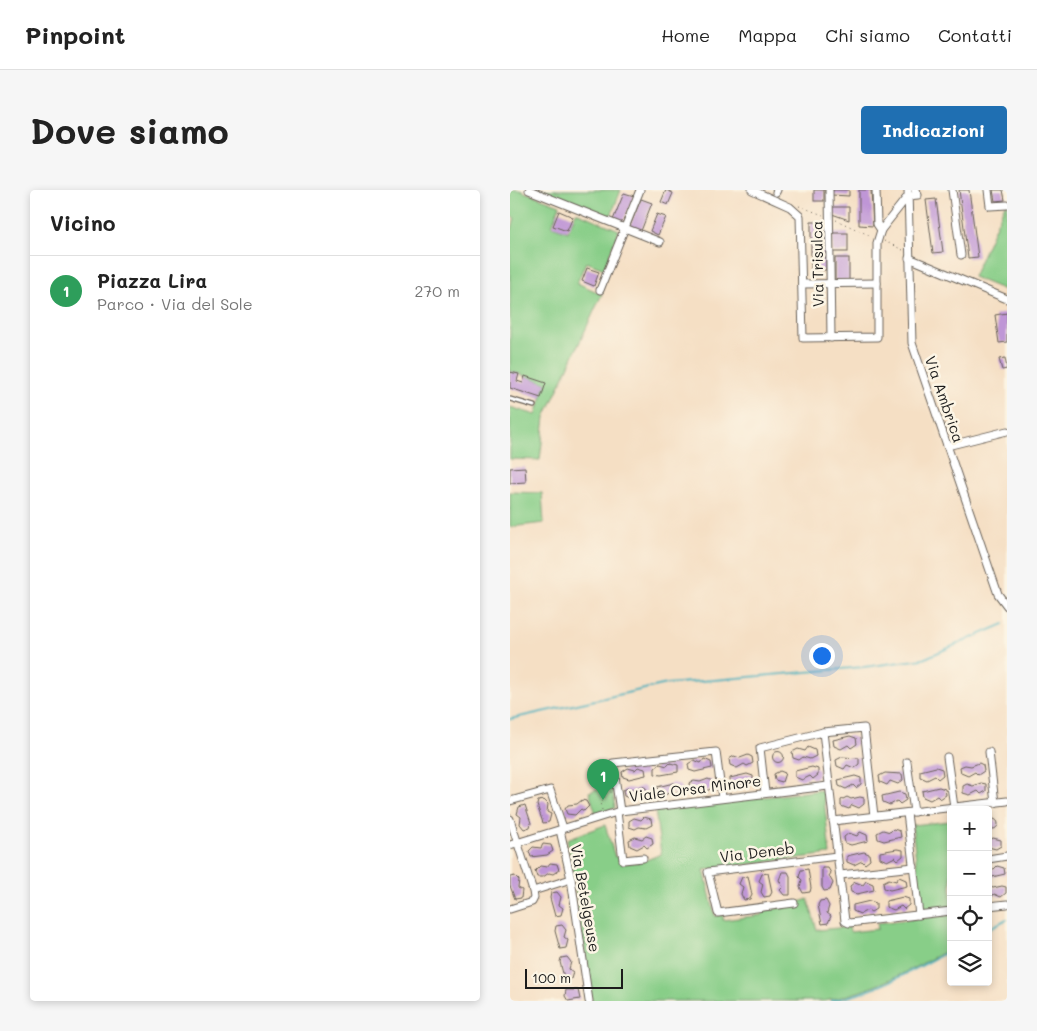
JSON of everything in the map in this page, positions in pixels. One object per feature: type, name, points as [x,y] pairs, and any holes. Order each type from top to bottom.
[{"type":"street","points":[[529,190],[660,242]]},
{"type":"street","points":[[600,290],[640,190]]},
{"type":"street","points":[[752,190],[790,206],[800,216],[802,224],[803,338],[877,337],[877,238],[908,193],[918,195],[915,190]]},
{"type":"street","name":"Via Trisulca","points":[[829,190],[831,338]]},
{"type":"street","points":[[876,190],[877,224],[881,230]]},
{"type":"street","points":[[952,190],[960,254]]},
{"type":"street","points":[[988,190],[990,206],[1007,205]]},
{"type":"street","name":"Via Ambrica","points":[[908,193],[912,342],[998,594],[1007,606]]},
{"type":"street","points":[[909,255],[1007,299]]},
{"type":"street","points":[[802,284],[877,283]]},
{"type":"street","points":[[947,446],[1007,431]]},
{"type":"street","points":[[765,793],[760,748],[823,732],[864,728],[874,816]]},
{"type":"street","points":[[823,732],[845,921],[850,923],[947,912]]},
{"type":"street","points":[[643,858],[623,860],[613,762],[716,752],[722,798]]},
{"type":"street","points":[[990,752],[995,803]]},
{"type":"street","points":[[947,757],[954,806]]},
{"type":"street","points":[[907,762],[919,915]]},
{"type":"street","name":"Viale Orsa Minore","points":[[514,844],[618,811],[828,786]]},
{"type":"street","name":"Via Betelgeuse","points":[[510,801],[550,790],[562,829],[589,1001]]},
{"type":"street","points":[[977,806],[1007,801]]},
{"type":"street","points":[[833,821],[947,808]]},
{"type":"street","points":[[510,819],[514,844],[534,898],[532,902],[510,910]]},
{"type":"street","name":"Via Deneb","points":[[794,903],[718,912],[708,872],[837,856]]},
{"type":"street","points":[[992,858],[1007,856]]},
{"type":"street","points":[[840,876],[914,867]]},
{"type":"street","points":[[533,891],[571,879]]},
{"type":"street","points":[[992,906],[1007,904]]},
{"type":"lane","points":[[510,399],[534,406]]},
{"type":"path","points":[[790,206],[800,206],[830,218],[877,238],[909,255]]},
{"type":"path","points":[[604,816],[600,803],[604,800],[605,794],[617,791]]},
{"type":"green space","points":[[510,190],[519,190],[560,205],[552,226],[568,232],[576,212],[619,230],[604,269],[586,262],[577,283],[602,294],[545,417],[540,460],[510,459],[510,407],[536,415],[546,383],[510,371],[510,235],[515,218],[510,216]]},
{"type":"green space","points":[[538,190],[621,190],[610,218]]},
{"type":"green space","points":[[1007,200],[1007,291],[973,277]]},
{"type":"green space","points":[[510,492],[542,493],[544,523],[510,527]]},
{"type":"green space","points":[[612,784],[615,808],[596,814],[589,792]]},
{"type":"green space","points":[[823,790],[830,854],[704,870],[715,916],[723,915],[723,920],[762,915],[762,911],[785,907],[808,899],[817,930],[849,927],[850,932],[878,929],[877,923],[947,915],[947,950],[875,986],[825,1001],[592,1001],[575,888],[577,887],[567,839],[605,825],[615,857],[620,856],[621,864],[644,861],[661,854],[655,810]]},
{"type":"green space","points":[[947,821],[947,908],[922,911],[912,825]]},
{"type":"building","points":[[666,190],[673,193],[668,205],[661,202]]},
{"type":"building","points":[[814,190],[824,190],[824,201],[814,201]]},
{"type":"building","points":[[833,190],[849,190],[849,196],[832,195]]},
{"type":"building","points":[[859,190],[871,190],[873,226],[859,225]]},
{"type":"building","points":[[959,190],[969,190],[978,257],[968,258]]},
{"type":"building","points":[[993,190],[1003,190],[1005,200],[995,201]]},
{"type":"building","points":[[624,193],[634,196],[622,224],[613,220]]},
{"type":"building","points":[[641,199],[652,203],[641,231],[630,226]]},
{"type":"building","points":[[936,199],[943,252],[933,253],[926,200]]},
{"type":"building","points":[[832,207],[849,207],[849,220],[832,214]]},
{"type":"building","points":[[559,211],[573,217],[567,231],[553,226]]},
{"type":"building","points":[[657,214],[666,217],[658,235],[650,231]]},
{"type":"building","points":[[811,222],[825,222],[826,270],[811,270]]},
{"type":"building","points":[[833,233],[848,233],[848,252],[833,252]]},
{"type":"building","points":[[835,258],[849,258],[849,280],[835,280]]},
{"type":"building","points":[[587,268],[599,272],[594,286],[582,281]]},
{"type":"building","points":[[1007,313],[1007,342],[999,343],[995,315]]},
{"type":"building","points":[[1005,358],[1007,369],[1002,370],[999,359]]},
{"type":"building","points":[[510,372],[519,374],[517,381],[523,383],[525,376],[546,383],[541,398],[510,388]]},
{"type":"building","points":[[525,467],[526,482],[510,483],[510,468]]},
{"type":"building","points":[[850,736],[856,738],[857,744],[851,748],[848,745],[841,749],[834,746],[833,740]]},
{"type":"building","points":[[808,747],[815,750],[816,756],[810,759],[803,757],[799,760],[793,758],[792,752],[798,749],[805,751]]},
{"type":"building","points":[[776,752],[780,752],[783,757],[782,761],[776,762],[773,759],[773,755]]},
{"type":"building","points":[[748,755],[752,757],[753,763],[747,766],[744,764],[737,768],[730,765],[729,759],[734,756],[740,758]]},
{"type":"building","points":[[842,757],[859,758],[859,764],[854,768],[847,765],[844,769],[837,766],[836,760]]},
{"type":"building","points":[[704,759],[711,762],[712,768],[695,772],[689,770],[688,764],[694,760],[701,763]]},
{"type":"building","points":[[670,763],[678,765],[678,772],[661,775],[655,774],[655,768],[660,764],[667,766]]},
{"type":"building","points":[[979,763],[983,765],[984,771],[978,775],[975,772],[968,776],[961,773],[960,767]]},
{"type":"building","points":[[638,767],[645,769],[646,775],[629,779],[623,777],[622,772],[628,768],[635,770]]},
{"type":"building","points":[[812,767],[818,769],[818,775],[813,779],[810,776],[802,780],[795,777],[795,771]]},
{"type":"building","points":[[936,767],[942,769],[943,775],[938,779],[935,776],[927,780],[920,777],[920,771]]},
{"type":"building","points":[[780,771],[785,773],[782,782],[775,780],[774,774]]},
{"type":"building","points":[[885,773],[902,774],[903,780],[898,784],[890,781],[887,785],[880,782],[879,776]]},
{"type":"building","points":[[747,774],[753,776],[753,782],[748,786],[745,783],[737,787],[730,784],[730,778]]},
{"type":"building","points":[[855,776],[861,778],[861,784],[856,788],[853,785],[846,789],[839,786],[838,780]]},
{"type":"building","points":[[708,779],[712,781],[713,787],[707,791],[704,788],[697,792],[690,789],[689,783]]},
{"type":"building","points":[[674,783],[680,785],[681,791],[675,794],[672,791],[665,795],[658,793],[657,787]]},
{"type":"building","points":[[981,783],[986,784],[986,791],[981,794],[978,791],[970,795],[963,793],[963,786],[967,784],[973,786]]},
{"type":"building","points":[[642,786],[646,788],[647,794],[641,798],[638,795],[631,799],[624,796],[623,790]]},
{"type":"building","points":[[939,787],[945,789],[946,795],[940,799],[937,796],[930,800],[923,797],[922,791]]},
{"type":"building","points":[[899,792],[905,794],[906,800],[900,804],[897,801],[890,805],[883,802],[882,796]]},
{"type":"building","points":[[847,797],[851,799],[864,798],[864,804],[859,808],[852,805],[849,809],[841,806],[841,800]]},
{"type":"building","points":[[544,800],[548,804],[547,812],[551,814],[549,822],[543,823],[537,805],[538,801]]},
{"type":"building","points":[[582,800],[586,801],[589,806],[584,811],[581,809],[575,815],[567,814],[565,809],[568,805],[577,804]]},
{"type":"building","points":[[525,805],[531,823],[530,827],[524,829],[520,824],[521,817],[517,814],[519,807]]},
{"type":"building","points":[[644,817],[651,819],[652,825],[646,828],[639,827],[635,829],[629,827],[629,821],[634,818],[641,820]]},
{"type":"building","points":[[992,819],[998,822],[997,828],[992,829]]},
{"type":"building","points":[[893,829],[900,831],[901,837],[884,841],[878,839],[877,833],[883,830],[890,832]]},
{"type":"building","points":[[860,832],[867,835],[868,841],[851,845],[845,843],[844,837],[849,833],[857,836]]},
{"type":"building","points":[[646,836],[652,838],[653,844],[647,848],[644,845],[637,849],[630,846],[629,840],[635,837],[642,839]]},
{"type":"building","points":[[992,839],[1001,840],[1001,846],[996,849],[992,848]]},
{"type":"building","points":[[543,844],[551,845],[553,851],[547,855],[531,857],[529,851],[533,847],[541,848]]},
{"type":"building","points":[[897,849],[903,850],[903,856],[898,860],[895,857],[887,861],[880,858],[880,852]]},
{"type":"building","points":[[864,852],[869,854],[870,860],[865,864],[862,861],[854,865],[847,862],[847,856]]},
{"type":"building","points":[[550,863],[557,864],[559,870],[553,874],[549,873],[543,877],[537,877],[535,871],[540,866],[547,867]]},
{"type":"building","points":[[997,866],[1004,868],[1005,874],[992,877],[992,869]]},
{"type":"building","points":[[822,868],[828,868],[831,873],[829,876],[833,883],[830,890],[824,891],[822,887]]},
{"type":"building","points":[[808,869],[811,888],[810,892],[803,893],[800,887],[802,880],[799,877],[801,870]]},
{"type":"building","points":[[782,872],[788,872],[790,876],[790,895],[784,895],[780,890],[783,887],[779,880]]},
{"type":"building","points":[[768,873],[772,892],[770,896],[764,897],[761,892],[763,884],[759,881],[762,874]]},
{"type":"building","points":[[515,876],[519,880],[518,888],[522,890],[521,898],[515,899],[510,886],[510,877]]},
{"type":"building","points":[[748,876],[752,895],[750,899],[744,900],[741,894],[743,887],[739,884],[742,877]]},
{"type":"building","points":[[899,877],[906,880],[907,886],[890,890],[884,888],[883,882],[889,879],[896,881]]},
{"type":"building","points":[[866,881],[873,884],[874,890],[857,894],[851,892],[850,886],[855,882],[863,885]]},
{"type":"building","points":[[1006,887],[1006,893],[1001,897],[994,894],[992,897],[992,888]]},
{"type":"building","points":[[557,892],[561,897],[559,905],[563,908],[561,915],[555,916],[550,898],[551,893]]},
{"type":"building","points":[[903,897],[909,899],[909,905],[904,909],[901,906],[894,910],[886,907],[886,901]]},
{"type":"building","points":[[826,900],[829,906],[827,913],[831,916],[828,923],[822,924],[818,905],[820,901]]},
{"type":"building","points":[[870,901],[876,903],[876,909],[860,914],[853,911],[853,905]]},
{"type":"building","points":[[562,925],[566,930],[564,937],[568,940],[566,948],[560,949],[555,931],[556,926]]},
{"type":"building","points":[[567,957],[571,962],[569,969],[573,972],[571,979],[565,981],[560,962],[561,958]]},
{"type":"building","points":[[566,990],[578,990],[580,999],[568,1001],[565,996]]},
{"type":"waterway","points":[[510,719],[667,684],[864,667],[923,659],[1004,624]]},
{"type":"waterway","points":[[992,927],[1007,919]]},
{"type":"waterway","points":[[832,1001],[879,986],[947,952]]},
{"type":"place","name":"Piazza Lira","points":[[603,800]]}]
